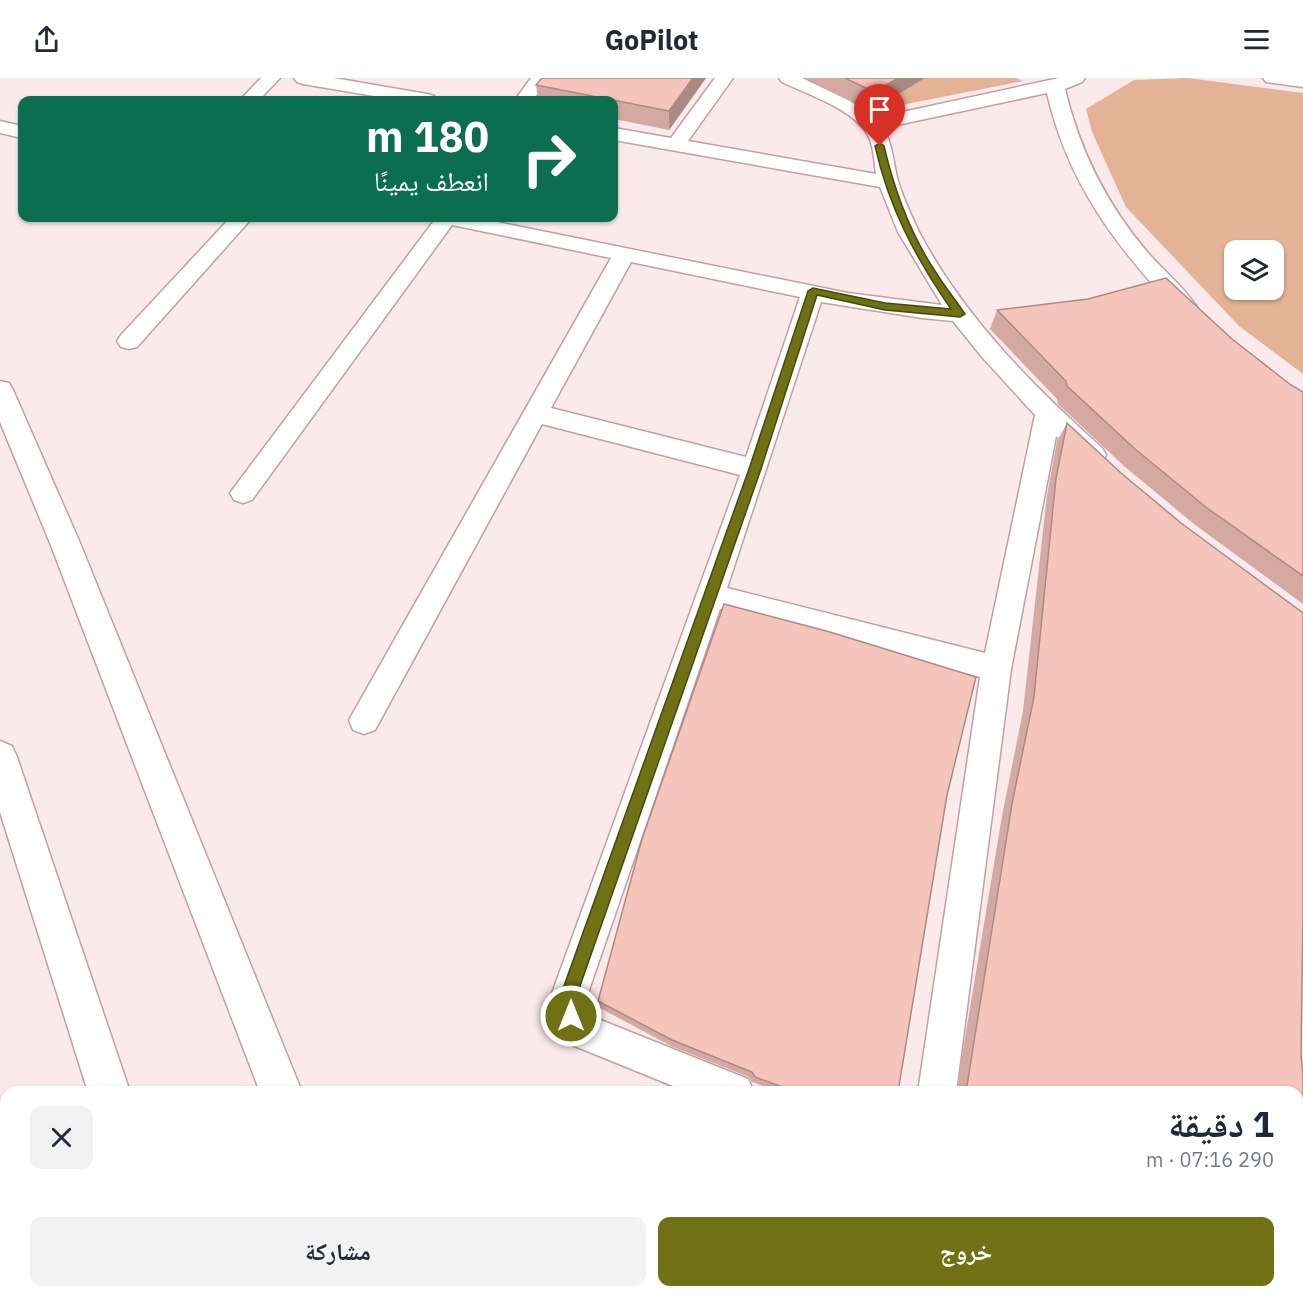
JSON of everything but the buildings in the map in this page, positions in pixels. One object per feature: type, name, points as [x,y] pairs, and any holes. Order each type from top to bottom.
[{"type":"main road","points":[[0,390],[64,543],[279,1086]]},
{"type":"main road","points":[[0,757],[107,1086]]},
{"type":"street","points":[[253,96],[271,78]]},
{"type":"street","points":[[303,78],[356,82],[410,96]]},
{"type":"street","points":[[527,96],[540,78]]},
{"type":"street","points":[[675,146],[724,78]]},
{"type":"street","points":[[788,78],[854,112],[870,125],[878,138],[888,182],[908,230],[929,271],[960,314],[1048,414],[1112,472]]},
{"type":"street","points":[[870,125],[1046,82],[1076,78]]},
{"type":"street","points":[[1272,78],[1303,81]]},
{"type":"street","points":[[1046,82],[1072,152],[1090,188],[1116,228],[1149,269],[1198,320]]},
{"type":"street","points":[[0,127],[18,131]]},
{"type":"street","points":[[618,135],[888,182]]},
{"type":"street","points":[[129,341],[237,222]]},
{"type":"street","points":[[243,493],[444,222]]},
{"type":"street","points":[[467,222],[885,306],[960,314]]},
{"type":"street","points":[[364,720],[625,253]]},
{"type":"street","points":[[720,1086],[585,1032],[571,1016],[569,1006],[572,986],[755,469],[813,291]]},
{"type":"street","points":[[536,413],[755,469]]},
{"type":"street","points":[[938,1086],[996,669],[1048,414]]},
{"type":"street","points":[[711,595],[996,669]]},
{"type":"shaded area","points":[[925,78],[1016,78],[1023,81],[871,111]]},
{"type":"shaded area","points":[[1188,78],[1303,93],[1303,374],[1239,326],[1126,207],[1092,132],[1086,109],[1134,80]]},
{"type":"route","points":[[571,1016],[569,996],[572,986],[755,469],[813,291],[885,306],[960,314],[929,271],[908,230],[888,182],[880,146]]}]
